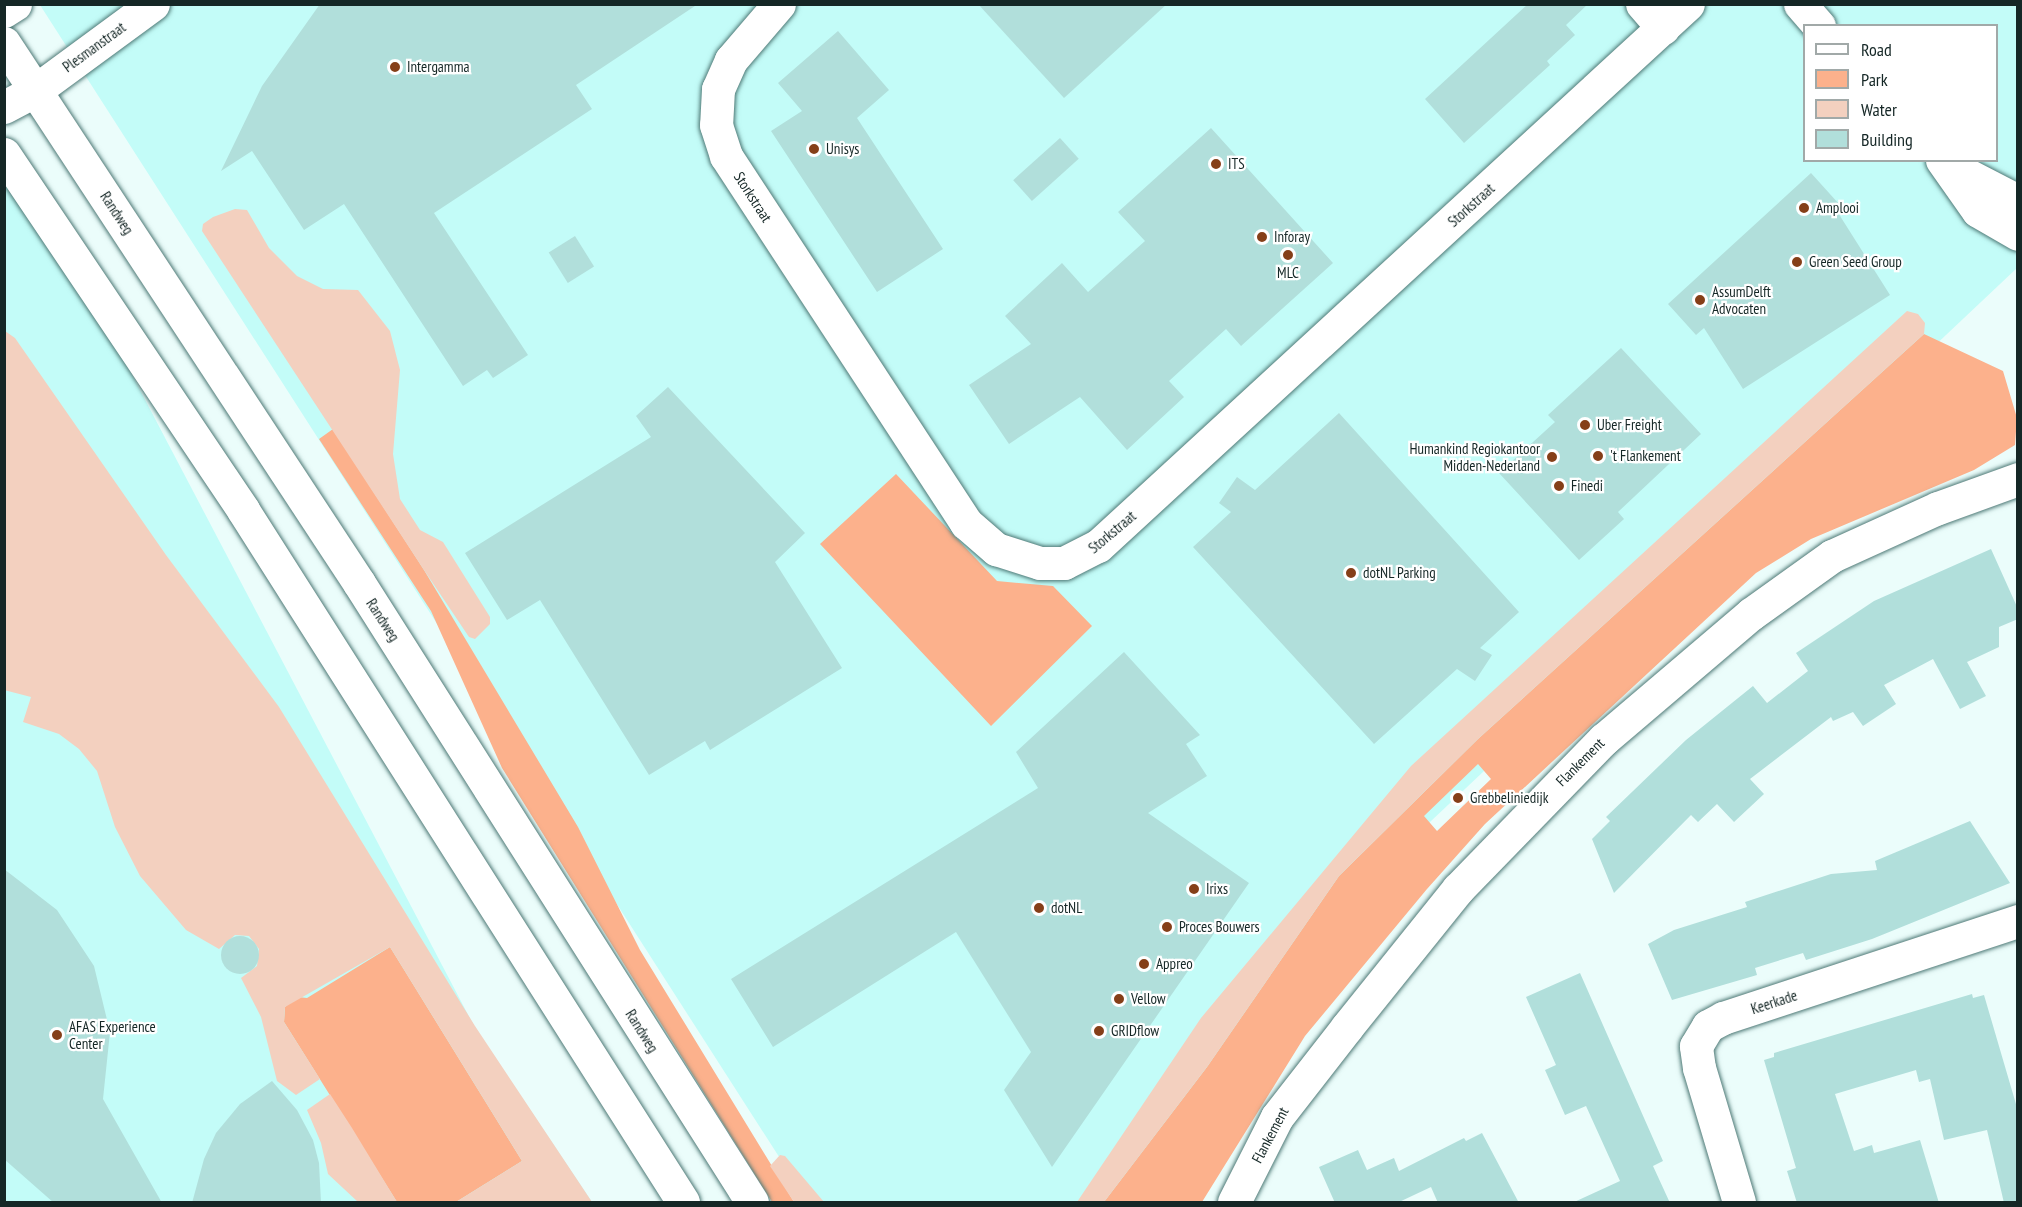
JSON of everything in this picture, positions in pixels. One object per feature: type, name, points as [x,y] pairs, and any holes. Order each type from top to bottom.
[{"type":"street","points":[[4,11],[15,4]]},
{"type":"street","name":"Plesmanstraat","points":[[4,107],[36,90],[153,4]]},
{"type":"street","name":"Storkstraat","points":[[779,4],[731,60],[720,81],[714,112],[717,134],[726,156],[966,523],[996,549],[1040,563],[1064,563],[1098,546],[1652,16],[1688,4]]},
{"type":"street","points":[[1800,4],[1817,24]]},
{"type":"street","name":"Randweg","points":[[4,43],[360,583],[752,1203]]},
{"type":"street","points":[[4,154],[243,510],[683,1203]]},
{"type":"street","points":[[1944,162],[1978,211],[2018,234]]},
{"type":"street","points":[[1945,162],[2018,201]]},
{"type":"street","name":"Flankement","points":[[1234,1203],[1277,1117],[1416,940],[1534,808],[1612,731],[1751,614],[1832,556],[1938,508],[2018,479]]},
{"type":"street","name":"Keerkade","points":[[1739,1203],[1699,1068],[1696,1046],[1708,1026],[1723,1018],[2018,921]]},
{"type":"shaded area","points":[[40,5],[2017,5],[2017,268],[1377,872],[1136,1202],[808,1202]]},
{"type":"shaded area","points":[[17,156],[474,1026],[592,1202],[5,1202],[4,164]]},
{"type":"green space","points":[[1924,334],[2003,371],[2017,418],[2015,445],[1974,470],[1811,539],[1756,573],[1485,824],[1427,889],[1305,1036],[1202,1202],[1104,1202],[1207,1067],[1339,876],[1478,739]],"holes":[[[1478,764],[1491,779],[1437,831],[1424,816]]]},
{"type":"green space","points":[[333,429],[424,570],[578,827],[640,950],[794,1202],[772,1202],[502,768],[431,611],[319,439]]},
{"type":"green space","points":[[896,474],[997,581],[1053,586],[1092,626],[991,726],[820,544]]},
{"type":"green space","points":[[390,947],[522,1161],[456,1202],[397,1202],[284,1022],[285,1007],[298,997],[307,998]]},
{"type":"water","points":[[235,209],[247,210],[269,248],[297,276],[323,289],[358,290],[390,331],[400,370],[393,454],[400,499],[420,530],[443,542],[490,617],[490,624],[475,639],[469,637],[424,570],[202,231],[203,224],[213,217]]},
{"type":"water","points":[[1907,311],[1918,314],[1925,323],[1924,334],[1478,739],[1339,876],[1207,1067],[1104,1202],[1077,1202],[1201,1018],[1411,766]]},
{"type":"water","points":[[5,331],[15,338],[166,555],[279,707],[475,1026],[592,1202],[456,1202],[522,1161],[390,947],[285,1007],[284,1022],[320,1079],[296,1095],[277,1081],[261,1017],[241,978],[257,966],[259,949],[249,936],[235,935],[219,949],[186,930],[140,876],[115,827],[97,771],[79,749],[59,734],[23,722],[31,697],[4,690]]},
{"type":"water","points":[[330,1094],[397,1202],[358,1202],[328,1174],[321,1143],[307,1110]]},
{"type":"water","points":[[780,1155],[785,1156],[824,1202],[794,1202],[770,1166]]},
{"type":"building","points":[[320,4],[698,4],[576,85],[592,109],[434,213],[528,355],[493,378],[487,370],[463,386],[344,204],[304,230],[252,151],[221,171],[262,86]]},
{"type":"building","points":[[978,4],[1167,4],[1064,98]]},
{"type":"building","points":[[1528,4],[1588,4],[1566,25],[1575,35],[1547,61],[1550,65],[1464,143],[1425,99]]},
{"type":"building","points":[[838,31],[889,90],[857,118],[943,249],[877,292],[771,131],[802,111],[778,83]]},
{"type":"building","points":[[1211,128],[1333,263],[1241,346],[1226,329],[1169,381],[1184,397],[1127,450],[1080,397],[1009,444],[969,385],[1031,344],[1005,316],[1062,263],[1088,292],[1145,241],[1118,212]]},
{"type":"building","points":[[1060,138],[1079,159],[1032,201],[1013,180]]},
{"type":"building","points":[[1811,173],[1839,204],[1835,208],[1890,295],[1743,389],[1704,328],[1696,335],[1668,304]]},
{"type":"building","points":[[575,236],[594,267],[568,283],[549,252]]},
{"type":"building","name":"'t Flankement","points":[[1621,348],[1701,434],[1618,512],[1624,519],[1579,560],[1499,473],[1555,422],[1548,415]]},
{"type":"building","points":[[668,387],[805,533],[775,562],[842,668],[710,750],[705,741],[649,775],[540,600],[507,620],[465,553],[651,437],[636,416]]},
{"type":"building","name":"dotNL Parking","points":[[1339,413],[1519,612],[1480,648],[1492,655],[1475,681],[1457,669],[1374,744],[1193,547],[1231,512],[1219,503],[1237,477],[1255,490]]},
{"type":"building","points":[[1991,549],[2018,609],[2018,619],[1999,627],[1999,647],[1967,662],[1986,696],[1960,709],[1933,659],[1884,685],[1896,704],[1863,726],[1853,712],[1833,721],[1831,717],[1750,779],[1764,794],[1734,822],[1717,804],[1698,822],[1691,815],[1614,893],[1592,839],[1610,821],[1606,817],[1686,740],[1753,686],[1767,703],[1808,671],[1796,653],[1874,601]]},
{"type":"building","name":"dotNL","points":[[1124,652],[1200,735],[1186,744],[1207,776],[1148,813],[1249,883],[1052,1167],[1004,1090],[1031,1052],[956,932],[773,1047],[731,979],[1038,788],[1016,752]]},
{"type":"building","points":[[1970,821],[2010,883],[1872,939],[1806,960],[1803,953],[1755,968],[1757,975],[1672,1000],[1648,944],[1674,930],[1747,907],[1745,902],[1831,874],[1877,870],[1875,861]]},
{"type":"building","name":"AFAS Experience Center","points":[[4,869],[57,910],[94,966],[110,1032],[103,1099],[162,1203],[54,1203],[4,1159]]},
{"type":"building","points":[[240,936],[254,941],[259,955],[254,969],[240,974],[226,969],[221,955],[226,941]]},
{"type":"building","points":[[1580,973],[1663,1161],[1653,1166],[1670,1203],[1572,1203],[1620,1181],[1586,1106],[1565,1115],[1545,1070],[1556,1065],[1526,997]]},
{"type":"building","points":[[1972,994],[1973,998],[1984,995],[2018,1111],[2018,1203],[2004,1203],[1987,1130],[1944,1140],[1930,1079],[1919,1082],[1916,1070],[1835,1094],[1854,1151],[1872,1145],[1874,1153],[1920,1140],[1939,1203],[1797,1203],[1787,1171],[1796,1168],[1764,1060],[1774,1057],[1774,1053]]},
{"type":"building","points":[[272,1081],[297,1110],[313,1140],[319,1163],[321,1203],[192,1203],[204,1159],[216,1133],[240,1104]]},
{"type":"building","points":[[1482,1133],[1519,1203],[1438,1203],[1431,1187],[1397,1203],[1335,1203],[1319,1167],[1358,1150],[1367,1170],[1394,1158],[1399,1171],[1464,1138],[1466,1141]]},
{"type":"place","name":"Intergamma","points":[[395,67]]},
{"type":"place","name":"Unisys","points":[[814,149]]},
{"type":"place","name":"ITS","points":[[1216,164]]},
{"type":"place","name":"Amplooi","points":[[1804,208]]},
{"type":"place","name":"Inforay","points":[[1262,237]]},
{"type":"place","name":"MLC","points":[[1288,255]]},
{"type":"place","name":"Green Seed Group","points":[[1797,262]]},
{"type":"place","name":"AssumDelft Advocaten","points":[[1700,300]]},
{"type":"place","name":"Uber Freight","points":[[1585,425]]},
{"type":"place","name":"'t Flankement","points":[[1598,456]]},
{"type":"place","name":"Humankind Regiokantoor Midden-Nederland","points":[[1552,457]]},
{"type":"place","name":"Finedi","points":[[1559,486]]},
{"type":"place","name":"dotNL Parking","points":[[1351,573]]},
{"type":"place","name":"Grebbeliniedijk","points":[[1458,798]]},
{"type":"place","name":"Irixs","points":[[1194,889]]},
{"type":"place","name":"dotNL","points":[[1039,908]]},
{"type":"place","name":"Proces Bouwers","points":[[1167,927]]},
{"type":"place","name":"Appreo","points":[[1144,964]]},
{"type":"place","name":"Vellow","points":[[1119,999]]},
{"type":"place","name":"GRIDflow","points":[[1099,1031]]},
{"type":"place","name":"AFAS Experience Center","points":[[57,1035]]}]
